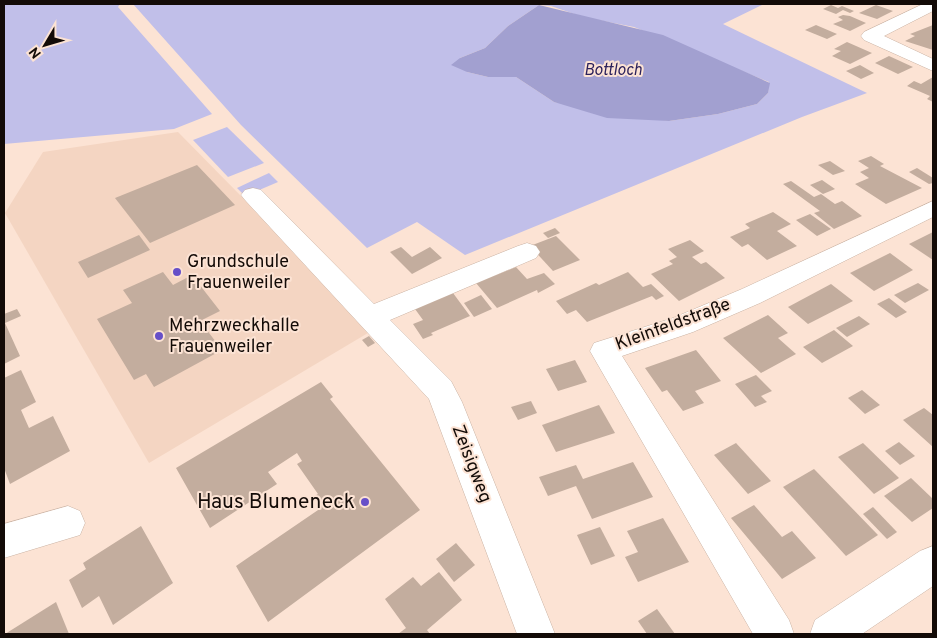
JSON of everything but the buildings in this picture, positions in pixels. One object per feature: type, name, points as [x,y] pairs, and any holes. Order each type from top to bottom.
[{"type":"street","points":[[933,5],[870,36],[933,66]]},
{"type":"street","name":"Zeisigweg","points":[[253,195],[440,390],[451,411],[536,634]]},
{"type":"street","name":"Kleinfeldstraße","points":[[775,634],[604,350],[683,325],[743,299],[933,208]]},
{"type":"street","points":[[369,316],[527,252]]},
{"type":"street","points":[[4,541],[68,523]]},
{"type":"street","points":[[829,634],[933,564]]},
{"type":"shaded area","points":[[4,4],[120,4],[118,7],[212,114],[174,129],[4,144]]},
{"type":"shaded area","points":[[133,4],[764,4],[723,24],[867,93],[802,117],[465,255],[417,222],[367,248],[241,125]],"holes":[[[539,5],[551,6],[583,17],[634,27],[769,82],[768,93],[757,104],[718,114],[669,121],[554,102],[516,77],[488,77],[467,72],[460,58],[485,48],[508,26]]]},
{"type":"shaded area","points":[[227,127],[264,163],[228,177],[193,140]]},
{"type":"shaded area","name":"Grundschule Frauenweiler","points":[[178,132],[373,330],[149,463],[5,213],[43,152]]},
{"type":"shaded area","points":[[269,173],[278,182],[245,196],[237,188]]},
{"type":"water","name":"Bottloch","points":[[539,5],[663,35],[770,83],[768,93],[757,104],[718,114],[669,121],[607,118],[554,102],[516,77],[488,77],[467,72],[451,65],[460,58],[485,48],[508,26]]},
{"type":"place","name":"Grundschule Frauenweiler","points":[[177,272]]},
{"type":"place","name":"Mehrzweckhalle Frauenweiler","points":[[159,336]]},
{"type":"place","name":"Haus Blumeneck","points":[[365,502]]}]
